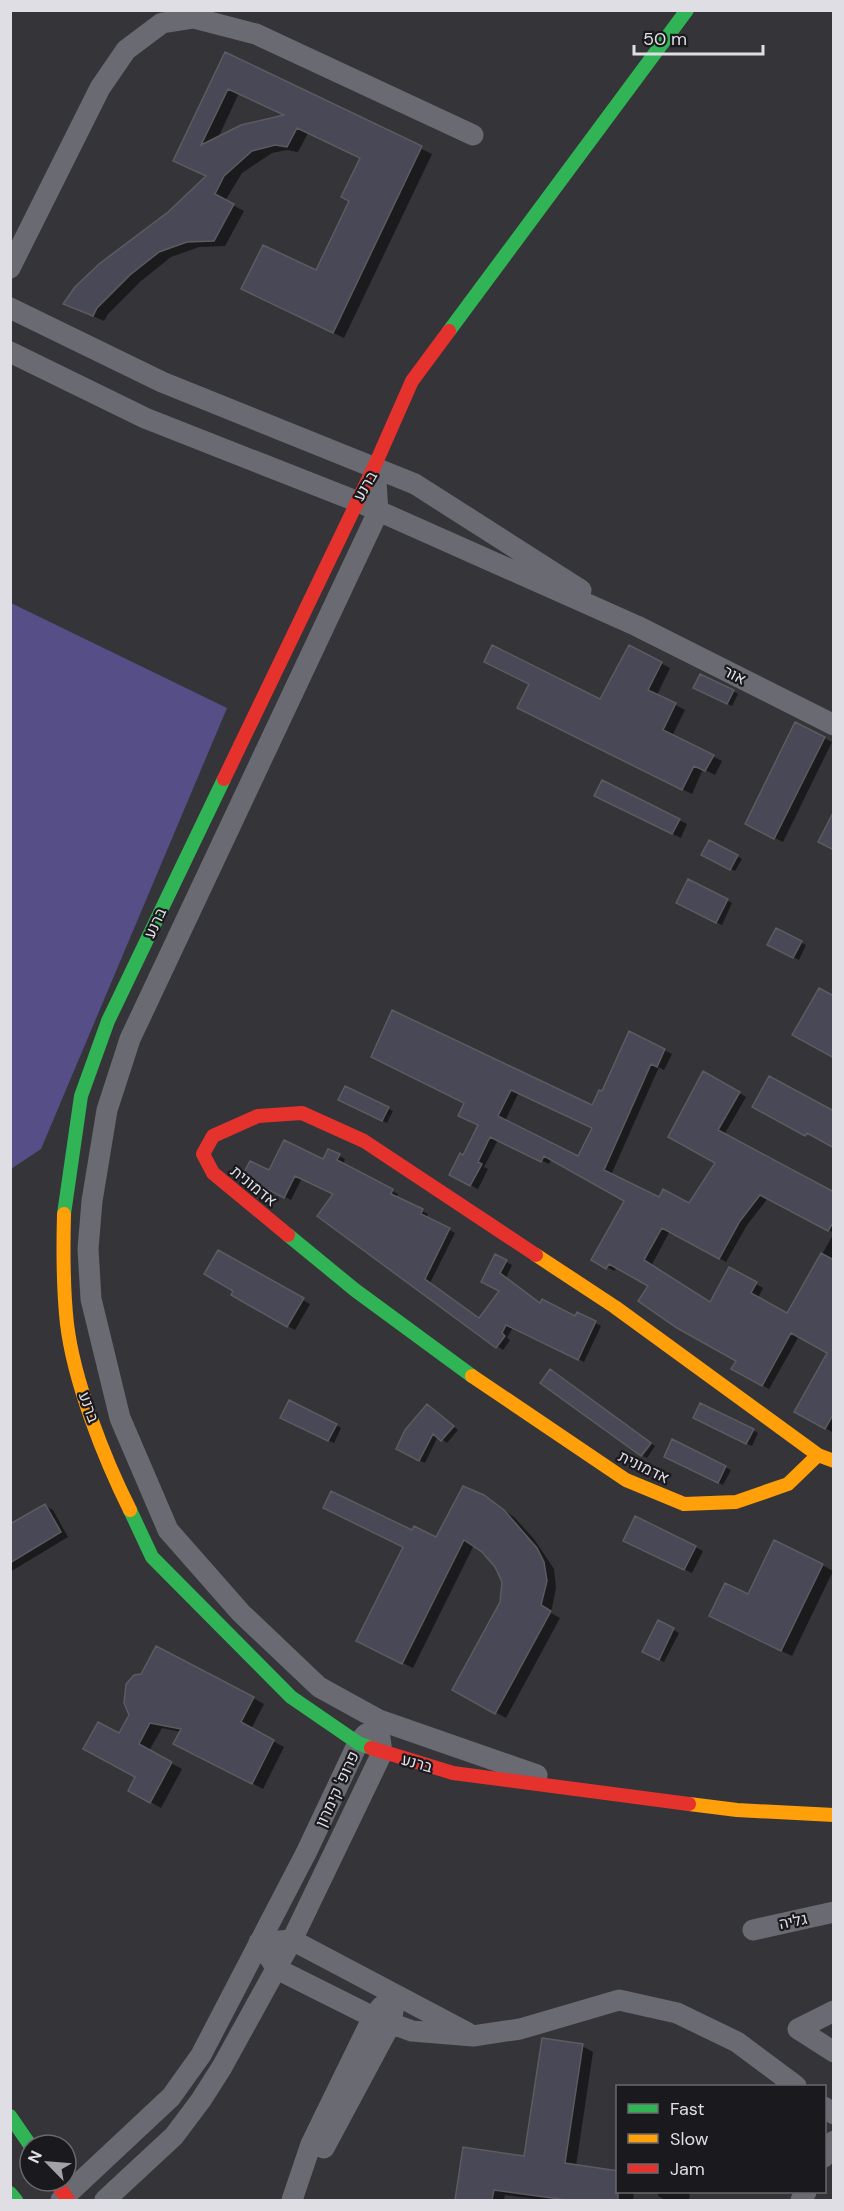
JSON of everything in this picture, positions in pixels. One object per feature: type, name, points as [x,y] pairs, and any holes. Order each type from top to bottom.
[{"type":"street","points":[[334,449],[356,450],[371,443],[388,427],[412,381],[687,10]]},
{"type":"street","points":[[10,268],[100,88],[126,50],[162,23],[194,18],[256,33],[473,135]]},
{"type":"street","points":[[10,308],[162,382],[375,465],[415,483],[638,626]]},
{"type":"street","points":[[10,352],[145,418],[356,501],[638,626]]},
{"type":"street","points":[[375,465],[412,381]]},
{"type":"street","name":"ברנע","points":[[375,465],[108,1021],[81,1096],[64,1200],[63,1269],[67,1326],[80,1383],[118,1488],[152,1557],[291,1697],[358,1743],[382,1753],[453,1773],[736,1810],[834,1815]]},
{"type":"street","name":"ברנע","points":[[375,465],[378,512],[130,1039],[107,1110],[92,1201],[88,1249],[91,1299],[120,1418],[168,1530],[241,1613],[319,1687],[379,1719],[525,1771],[601,1793]]},
{"type":"street","name":"אור","points":[[638,626],[834,725]]},
{"type":"street","name":"אדמונית","points":[[818,1455],[788,1485],[736,1502],[684,1504],[626,1480],[454,1364],[355,1290],[213,1173],[203,1154],[213,1136],[258,1116],[302,1113],[364,1141],[615,1306],[818,1455],[834,1461]]},
{"type":"street","points":[[76,1125],[104,1128]]},
{"type":"street","name":"פרופ' קימרון","points":[[62,2195],[171,2097],[201,2055],[307,1851],[358,1743],[379,1719]]},
{"type":"street","name":"פרופ' קימרון","points":[[105,2200],[174,2136],[201,2100],[278,1969],[382,1753],[379,1719]]},
{"type":"street","name":"גליה","points":[[753,1930],[834,1912]]},
{"type":"street","points":[[259,1942],[292,1940],[395,1992],[473,2036]]},
{"type":"street","points":[[259,1942],[278,1969],[382,2020],[412,2031],[473,2036],[519,2029],[620,2000],[677,2013],[736,2042],[795,2085]]},
{"type":"street","points":[[253,2011],[270,1996],[308,1984]]},
{"type":"street","points":[[300,2200],[395,1992]]},
{"type":"street","points":[[834,2011],[798,2029],[834,2052]]},
{"type":"street","points":[[292,2200],[311,2144],[382,2020]]},
{"type":"street","points":[[10,2116],[22,2133]]},
{"type":"street","points":[[826,2155],[834,2141]]},
{"type":"street","points":[[10,2193],[16,2200]]},
{"type":"shaded area","points":[[11,603],[227,708],[41,1149],[11,1169]]},
{"type":"building","points":[[225,52],[422,146],[333,333],[241,289],[263,245],[316,270],[349,201],[341,197],[360,158],[297,128],[287,147],[275,145],[252,151],[224,176],[215,194],[234,204],[214,241],[187,242],[159,252],[130,275],[97,308],[93,316],[63,304],[75,287],[99,264],[168,212],[206,176],[173,161]],"holes":[[[228,89],[284,115],[241,125],[201,145]]]},
{"type":"building","points":[[492,645],[600,699],[629,645],[662,662],[648,690],[676,703],[663,730],[714,755],[705,771],[694,766],[682,790],[517,708],[529,684],[484,662]]},
{"type":"building","points":[[700,674],[734,690],[727,704],[693,688]]},
{"type":"building","points":[[795,722],[825,737],[774,839],[745,824]]},
{"type":"building","points":[[602,780],[680,819],[672,834],[594,796]]},
{"type":"building","points":[[834,811],[834,850],[818,842]]},
{"type":"building","points":[[709,840],[738,855],[730,870],[701,855]]},
{"type":"building","points":[[688,879],[728,899],[716,923],[676,903]]},
{"type":"building","points":[[776,928],[802,941],[793,958],[767,945]]},
{"type":"building","points":[[819,988],[834,996],[834,1058],[792,1035]]},
{"type":"building","points":[[392,1010],[592,1105],[599,1090],[602,1091],[629,1031],[665,1049],[657,1067],[651,1064],[604,1170],[659,1197],[663,1189],[689,1203],[715,1163],[668,1137],[703,1071],[740,1092],[718,1130],[834,1192],[834,1221],[828,1231],[760,1195],[740,1221],[719,1259],[662,1228],[644,1260],[710,1302],[729,1267],[757,1282],[751,1293],[787,1313],[821,1253],[834,1260],[834,1413],[825,1429],[794,1412],[827,1353],[791,1333],[762,1386],[731,1369],[736,1361],[677,1328],[638,1301],[648,1286],[609,1264],[606,1269],[591,1260],[624,1201],[544,1156],[541,1162],[490,1137],[478,1162],[482,1164],[470,1186],[449,1175],[460,1153],[463,1155],[478,1125],[458,1116],[464,1103],[371,1057]],"holes":[[[511,1090],[592,1128],[578,1156],[498,1116]]]},
{"type":"building","points":[[769,1076],[834,1111],[834,1148],[807,1133],[805,1136],[752,1107]]},
{"type":"building","points":[[345,1086],[389,1107],[382,1121],[338,1100]]},
{"type":"building","points":[[284,1140],[323,1159],[328,1149],[340,1154],[337,1160],[393,1189],[391,1194],[423,1209],[421,1214],[450,1228],[425,1279],[479,1318],[499,1291],[481,1282],[495,1254],[507,1260],[500,1273],[540,1303],[542,1299],[575,1316],[577,1312],[596,1321],[578,1360],[506,1325],[502,1333],[505,1336],[496,1348],[317,1216],[333,1194],[295,1176],[284,1198],[242,1176],[250,1161],[269,1170]]},
{"type":"building","points":[[218,1250],[304,1298],[287,1327],[231,1295],[233,1291],[204,1274]]},
{"type":"building","points":[[550,1369],[651,1443],[641,1456],[540,1383]]},
{"type":"building","points":[[289,1400],[337,1424],[328,1441],[280,1418]]},
{"type":"building","points":[[700,1403],[754,1429],[746,1444],[693,1418]]},
{"type":"building","points":[[427,1404],[454,1426],[441,1441],[433,1434],[419,1461],[396,1449],[405,1430]]},
{"type":"building","points":[[672,1439],[726,1466],[718,1483],[664,1457]]},
{"type":"building","points":[[463,1486],[484,1495],[504,1510],[537,1548],[544,1562],[547,1581],[541,1605],[551,1611],[495,1714],[452,1690],[500,1602],[502,1582],[495,1567],[482,1552],[464,1540],[402,1664],[356,1641],[403,1547],[323,1508],[331,1491],[412,1530],[414,1526],[436,1537]]},
{"type":"building","points":[[45,1504],[61,1532],[10,1563],[10,1524]]},
{"type":"building","points":[[635,1516],[696,1546],[684,1570],[623,1541]]},
{"type":"building","points":[[774,1540],[823,1564],[781,1651],[709,1616],[725,1583],[748,1594]]},
{"type":"building","points":[[658,1620],[674,1628],[659,1660],[642,1652]]},
{"type":"building","points":[[156,1646],[254,1697],[241,1722],[274,1740],[252,1784],[173,1744],[181,1729],[150,1723],[139,1744],[172,1762],[150,1803],[128,1791],[135,1777],[83,1749],[98,1722],[119,1733],[129,1715],[124,1703],[126,1684],[134,1675],[141,1674]]},
{"type":"building","points":[[542,2038],[583,2044],[565,2163],[616,2171],[618,2200],[567,2200],[494,2190],[492,2200],[455,2200],[463,2147],[524,2156]]},
{"type":"traffic: fast","points":[[449,331],[687,10]]},
{"type":"traffic: fast","points":[[64,1214],[81,1096],[108,1021],[224,779]]},
{"type":"traffic: fast","points":[[288,1235],[355,1290],[472,1376]]},
{"type":"traffic: fast","points":[[130,1510],[152,1557],[291,1697],[358,1743],[371,1748]]},
{"type":"traffic: fast","points":[[10,2116],[22,2133]]},
{"type":"traffic: fast","points":[[10,2193],[16,2200]]},
{"type":"traffic: slow","points":[[64,1214],[63,1256],[67,1324],[76,1370],[91,1419],[130,1510]]},
{"type":"traffic: slow","points":[[536,1255],[615,1307],[818,1455],[834,1461]]},
{"type":"traffic: slow","points":[[472,1376],[626,1480],[684,1504],[736,1502],[788,1484],[818,1455]]},
{"type":"traffic: slow","points":[[689,1804],[737,1810],[834,1815]]},
{"type":"traffic: jam","points":[[224,779],[375,465],[412,381],[449,331]]},
{"type":"traffic: jam","points":[[288,1235],[213,1173],[203,1154],[213,1136],[258,1116],[302,1113],[364,1141],[536,1255]]},
{"type":"traffic: jam","points":[[371,1748],[453,1773],[689,1804]]},
{"type":"traffic: jam","points":[[63,2193],[68,2200]]}]
